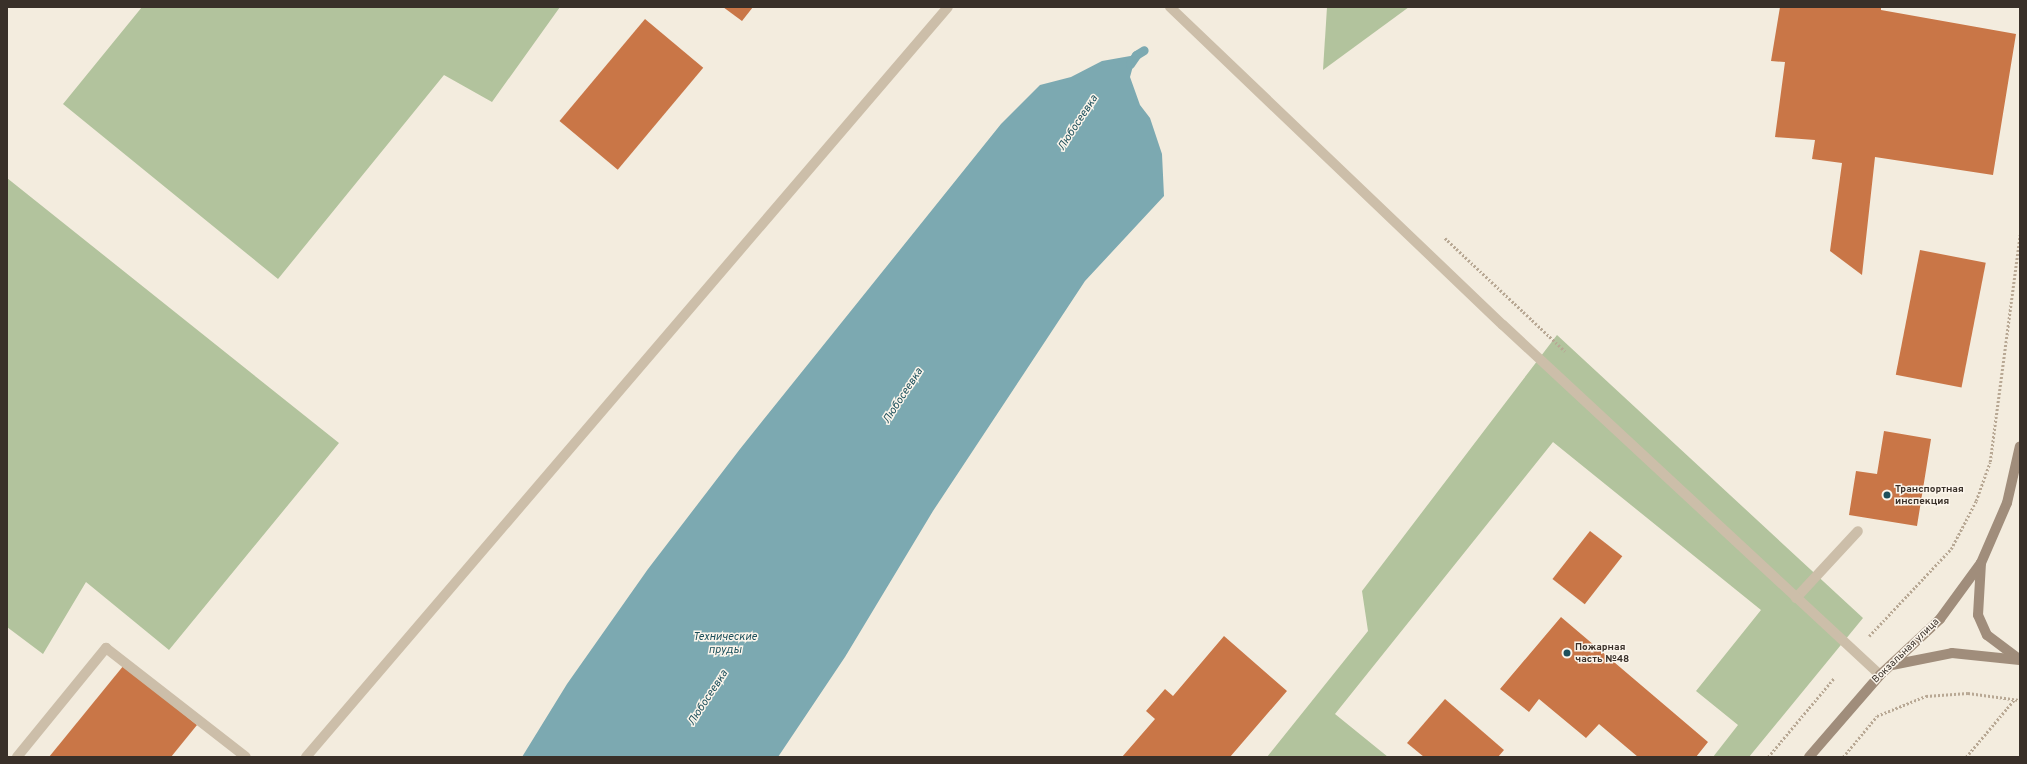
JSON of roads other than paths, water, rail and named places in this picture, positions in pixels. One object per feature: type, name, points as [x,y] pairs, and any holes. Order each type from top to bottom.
[{"type":"street","points":[[306,757],[948,7]]},
{"type":"street","points":[[1170,7],[1503,325],[1880,675]]},
{"type":"street","name":"Вокзальная улица","points":[[1809,757],[1880,675],[1940,619],[1981,563],[2007,503],[2020,446]]},
{"type":"street","points":[[1796,598],[1858,531]]},
{"type":"street","points":[[1981,563],[1978,615],[1987,635],[2019,660]]},
{"type":"street","points":[[17,757],[106,648],[246,757]]},
{"type":"street","points":[[1890,665],[1952,653],[2019,660]]},
{"type":"water","name":"Технические пруды","points":[[1136,55],[1130,77],[1140,105],[1150,118],[1162,154],[1164,196],[1085,281],[933,511],[845,657],[778,757],[522,757],[567,684],[648,569],[740,449],[1001,124],[1040,85],[1071,77],[1102,61]]},
{"type":"waterway","name":"Любосеевка","points":[[1130,64],[1136,55],[1144,50]]},
{"type":"place","name":"Транспортная инспекция","points":[[1887,495]]},
{"type":"place","name":"Пожарная часть №48","points":[[1567,653]]}]
